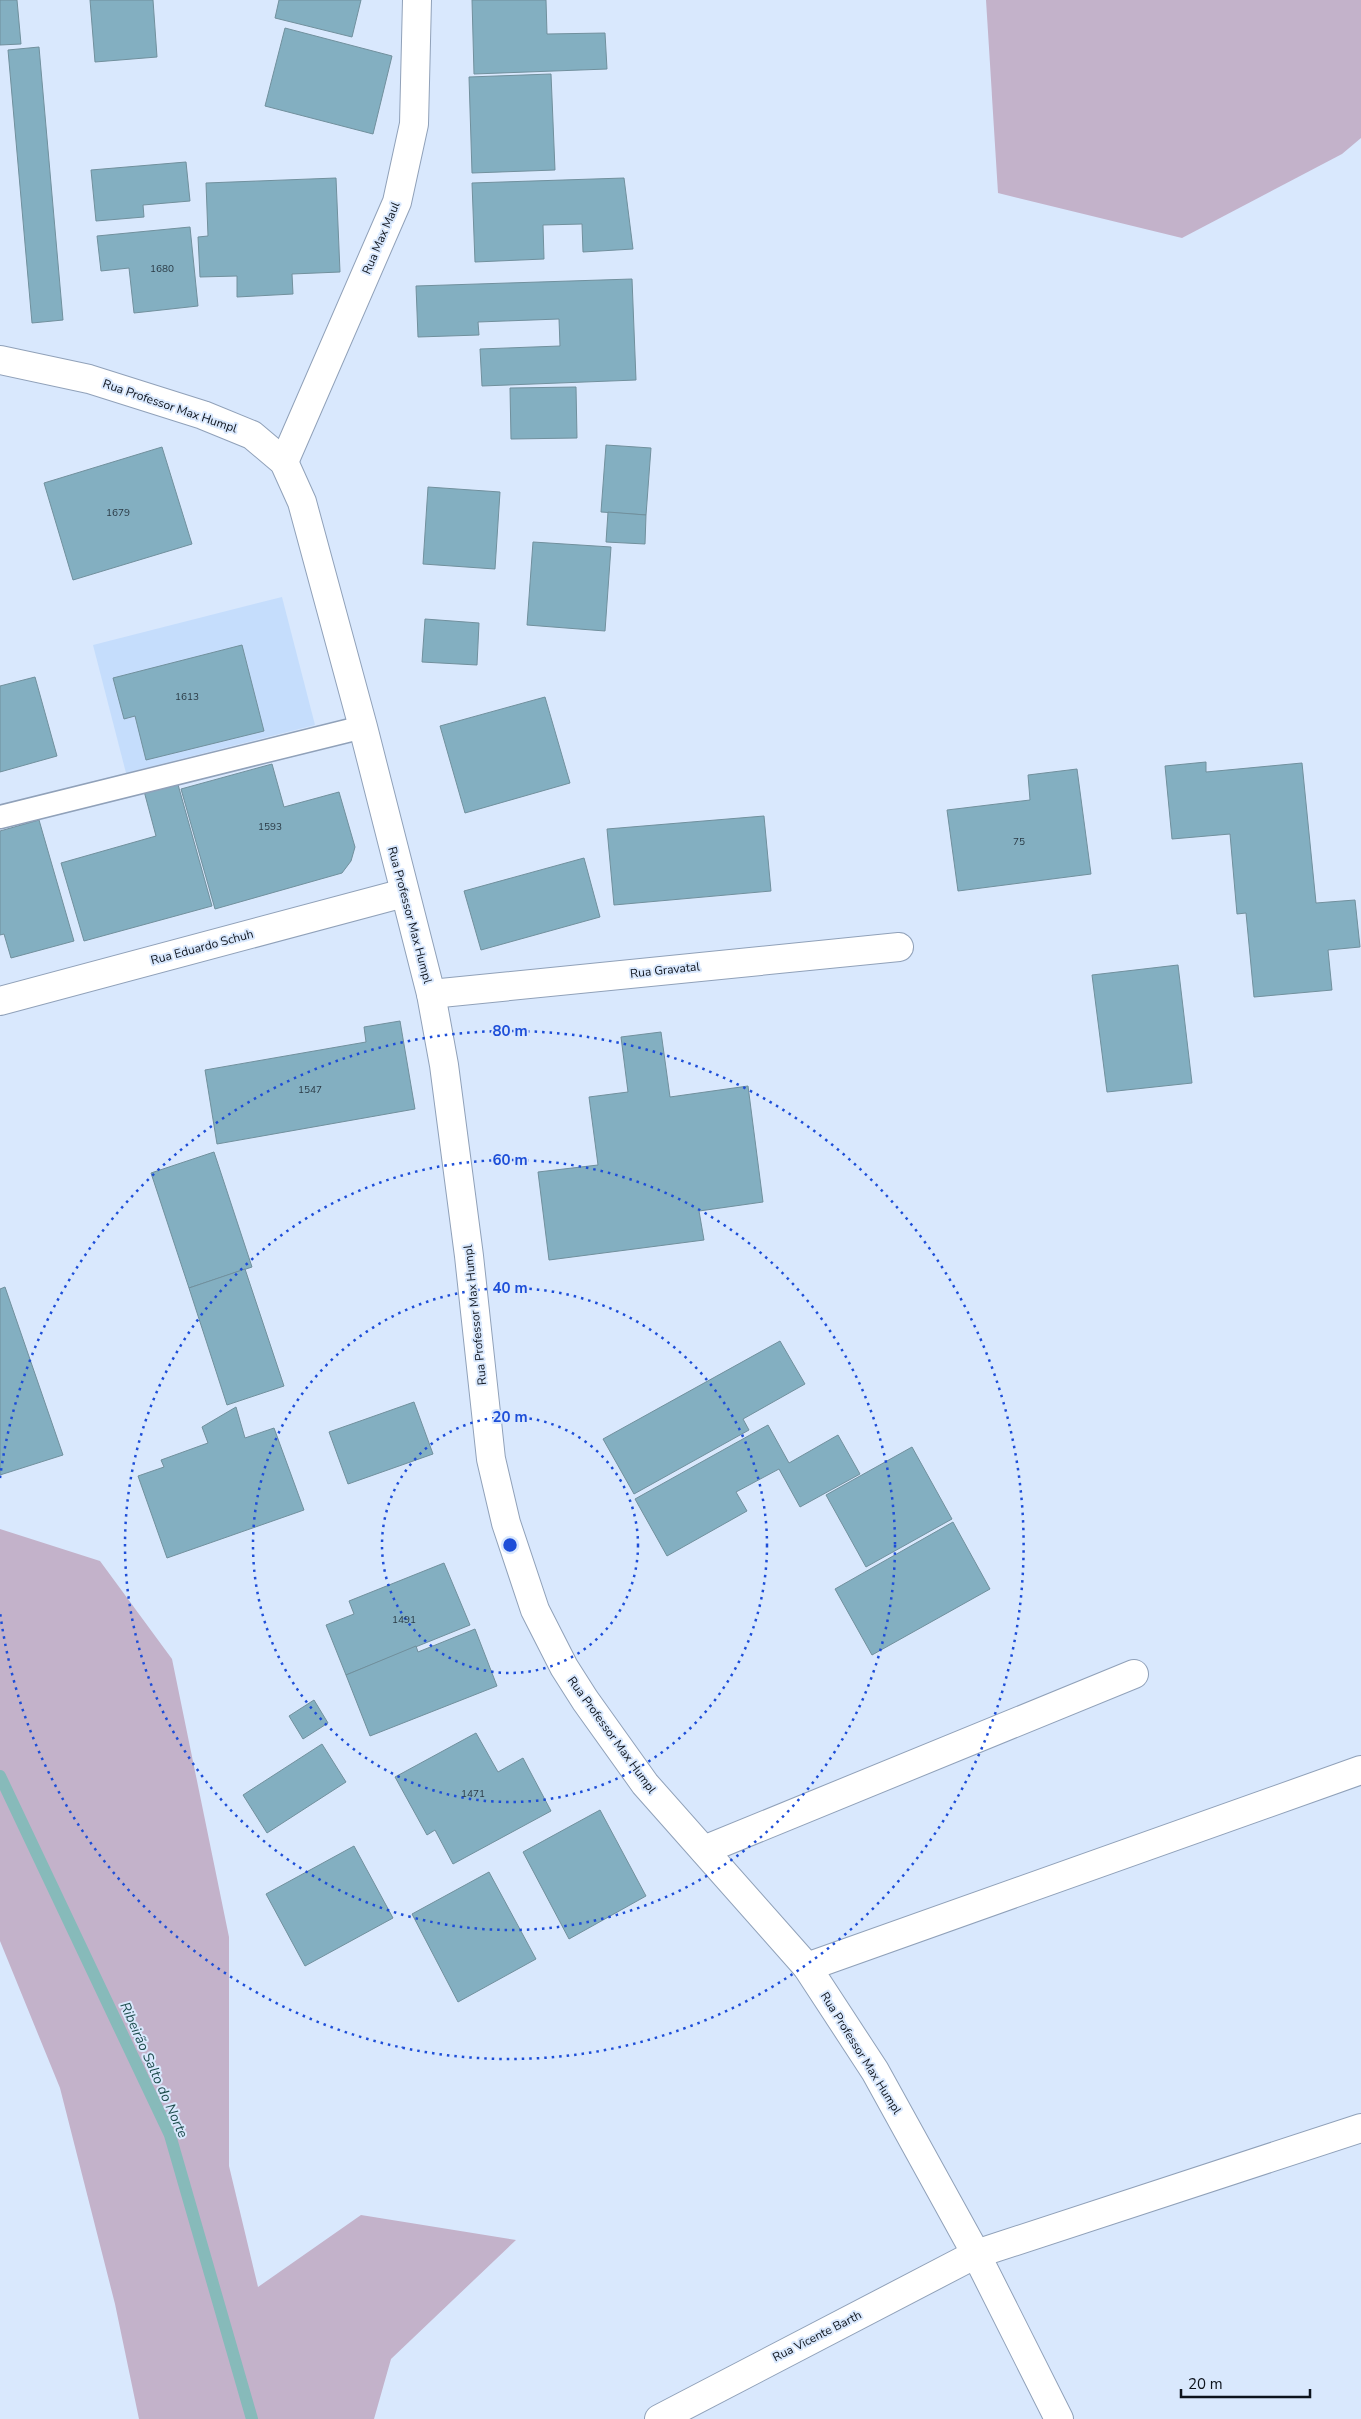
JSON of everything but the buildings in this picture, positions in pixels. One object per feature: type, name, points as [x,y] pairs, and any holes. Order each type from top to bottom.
[{"type":"street","name":"Rua Max Maul","points":[[284,462],[397,202],[414,124],[417,0]]},
{"type":"street","name":"Rua Professor Max Humpl","points":[[0,360],[89,379],[204,415],[252,435],[284,462],[302,502],[363,727],[430,994],[444,1065],[491,1459],[506,1523],[535,1610],[564,1667],[585,1700],[645,1784],[807,1967],[875,2071],[976,2254],[1059,2419]]},
{"type":"street","name":"Rua Eduardo Schuh","points":[[0,1001],[404,893]]},
{"type":"street","name":"Rua Gravatal","points":[[430,994],[899,947]]},
{"type":"street","points":[[704,1850],[1134,1674]]},
{"type":"street","points":[[807,1967],[1361,1770]]},
{"type":"street","name":"Rua Vicente Barth","points":[[658,2419],[976,2254],[1361,2128]]},
{"type":"lane","points":[[0,817],[363,727]]},
{"type":"shaded area","points":[[986,0],[1361,0],[1361,138],[1342,154],[1182,238],[998,193]]},
{"type":"shaded area","points":[[282,597],[315,725],[126,773],[93,645]]},
{"type":"shaded area","points":[[0,1529],[100,1561],[172,1659],[229,1937],[229,2166],[258,2287],[361,2215],[516,2240],[391,2359],[374,2419],[139,2419],[115,2304],[60,2088],[0,1941]]},
{"type":"waterway","name":"Ribeirão Salto do Norte","points":[[0,1776],[170,2135],[252,2419]]}]
